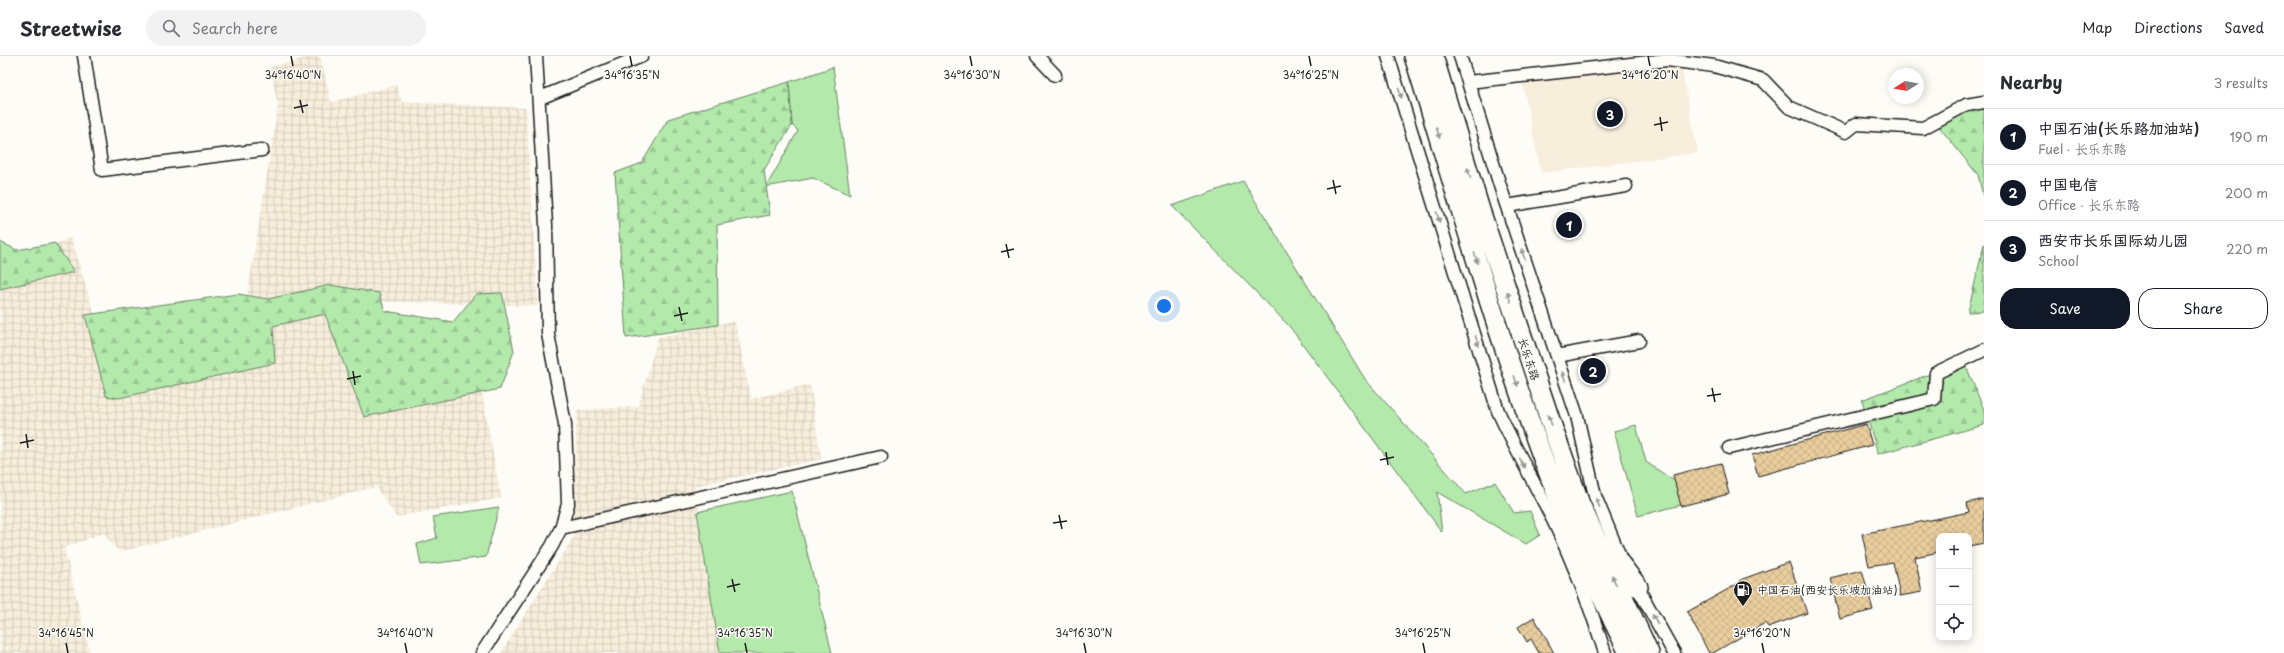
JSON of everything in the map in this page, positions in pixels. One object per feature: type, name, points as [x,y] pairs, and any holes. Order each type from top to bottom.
[{"type":"main road","name":"长乐东路","points":[[1414,56],[1503,343],[1537,443],[1583,556],[1629,653]]},
{"type":"main road","name":"长乐东路","points":[[1433,56],[1530,362],[1588,521],[1649,653]]},
{"type":"main road","points":[[1588,521],[1638,588]]},
{"type":"street","points":[[84,56],[102,170],[262,150]]},
{"type":"street","points":[[482,653],[552,546],[561,528],[568,504],[565,424],[548,334],[546,225],[540,98],[536,56]]},
{"type":"street","points":[[540,98],[642,56]]},
{"type":"street","points":[[1037,56],[1055,75]]},
{"type":"street","points":[[1388,56],[1498,411],[1514,448],[1560,536],[1589,606],[1605,653]]},
{"type":"street","points":[[1460,56],[1507,206],[1577,416],[1595,496],[1620,557],[1674,653]]},
{"type":"street","points":[[1468,82],[1667,60],[1714,66],[1763,80],[1789,107],[1846,132],[1856,124],[1923,128],[1966,105],[1984,102]]},
{"type":"street","points":[[1507,206],[1626,186]]},
{"type":"street","points":[[1557,356],[1639,341]]},
{"type":"street","points":[[1730,448],[1934,399],[1936,373],[1984,350]]},
{"type":"street","points":[[561,528],[881,457]]},
{"type":"shaded area","points":[[320,56],[331,102],[396,85],[402,102],[526,108],[538,306],[247,298],[278,106],[270,67]]},
{"type":"shaded area","points":[[1679,56],[1698,153],[1541,173],[1521,76]]},
{"type":"shaded area","points":[[71,237],[116,386],[272,321],[331,302],[479,377],[501,498],[396,517],[376,487],[119,552],[103,533],[64,548],[90,653],[0,653],[0,271]]},
{"type":"shaded area","points":[[735,321],[751,399],[810,384],[821,459],[695,486],[721,653],[501,653],[573,538],[577,410],[638,407],[658,337]]},
{"type":"green space","points":[[833,67],[850,195],[813,178],[766,187],[798,131],[792,125],[789,82]]},
{"type":"green space","points":[[789,82],[792,125],[764,170],[770,215],[717,225],[718,325],[626,338],[615,173],[642,163],[668,119]]},
{"type":"green space","points":[[1984,103],[1984,200],[1978,175],[1936,123]]},
{"type":"green space","points":[[1243,181],[1365,379],[1466,494],[1495,482],[1514,513],[1530,511],[1540,535],[1526,544],[1437,492],[1442,532],[1290,327],[1172,206]]},
{"type":"green space","points":[[0,242],[17,250],[55,243],[74,272],[0,289]]},
{"type":"green space","points":[[1984,244],[1984,311],[1968,312]]},
{"type":"green space","points":[[330,285],[379,293],[385,311],[453,322],[476,294],[502,293],[514,351],[500,389],[364,417],[325,314],[273,326],[275,363],[119,398],[106,396],[85,315],[238,294],[268,299]]},
{"type":"green space","points":[[1964,361],[1984,410],[1984,425],[1878,454],[1862,400]]},
{"type":"green space","points":[[1636,425],[1646,462],[1676,482],[1681,505],[1638,516],[1614,431]]},
{"type":"green space","points":[[792,491],[832,653],[720,653],[697,512]]},
{"type":"green space","points":[[499,507],[486,557],[421,565],[417,544],[437,538],[433,517]]},
{"type":"building","points":[[1866,424],[1872,445],[1758,476],[1752,455]]},
{"type":"building","points":[[1721,463],[1729,494],[1681,506],[1673,475]]},
{"type":"building","points":[[1984,499],[1984,543],[1972,545],[1972,533],[1936,533],[1936,553],[1915,557],[1922,592],[1900,596],[1893,562],[1869,566],[1862,534],[1969,512],[1967,503]]},
{"type":"building","points":[[1789,562],[1807,613],[1768,627],[1765,623],[1713,653],[1709,653],[1687,612],[1741,582],[1740,580]]},
{"type":"building","points":[[1862,570],[1873,610],[1840,619],[1830,578]]},
{"type":"building","points":[[1534,617],[1554,653],[1539,653],[1531,639],[1527,642],[1518,627]]},
{"type":"place","name":"西安市长乐国际幼儿园","points":[[1610,114]]},
{"type":"place","name":"中国石油(长乐路加油站)","points":[[1569,225]]},
{"type":"place","name":"中国电信","points":[[1593,371]]},
{"type":"place","name":"中国石油(西安长乐坡加油站)","points":[[1743,607]]}]
